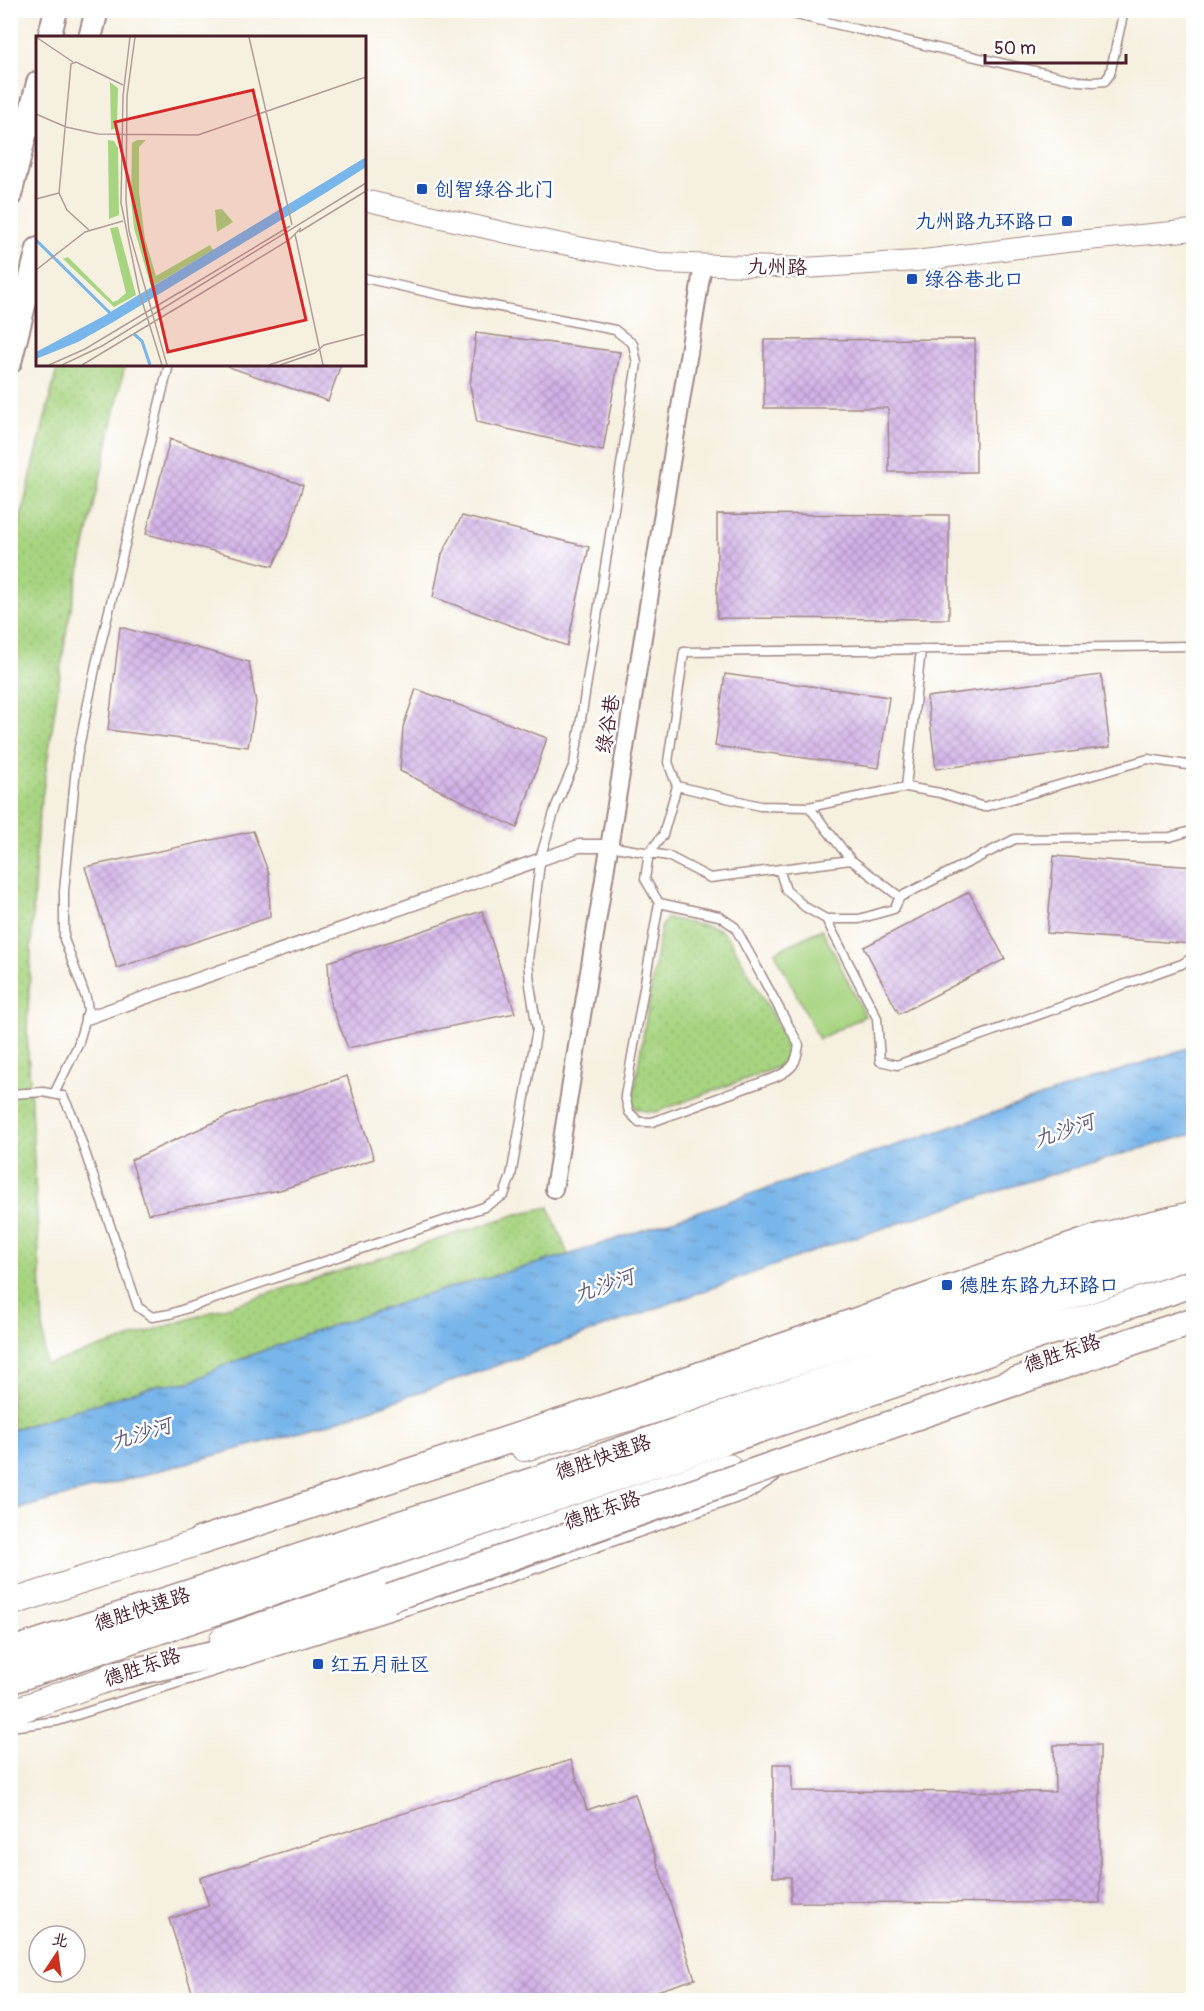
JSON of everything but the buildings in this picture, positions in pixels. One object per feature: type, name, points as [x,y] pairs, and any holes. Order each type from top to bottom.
[{"type":"highway","points":[[200,1541],[630,1400],[1101,1237],[1194,1215]]},
{"type":"highway","name":"德胜快速路","points":[[10,1652],[534,1481],[1194,1253]]},
{"type":"highway","name":"德胜快速路","points":[[10,1680],[1194,1283]]},
{"type":"highway","points":[[110,1677],[225,1652],[390,1598],[1194,1321]]},
{"type":"main road","points":[[50,36],[56,10]]},
{"type":"main road","points":[[90,36],[97,10]]},
{"type":"main road","points":[[10,195],[25,124],[36,89]]},
{"type":"main road","points":[[10,362],[36,257]]},
{"type":"main road","points":[[10,1603],[200,1541],[648,1412],[1194,1228]]},
{"type":"main road","name":"德胜东路","points":[[10,1713],[1194,1308]]},
{"type":"street","name":"九州路","points":[[366,200],[507,233],[648,261],[703,265],[804,268],[916,261],[1066,242],[1194,230]]},
{"type":"street","name":"绿谷巷","points":[[554,1189],[703,265]]},
{"type":"street","points":[[87,1018],[579,846],[609,846]]},
{"type":"lane","points":[[775,10],[1078,81],[1094,82],[1105,81],[1110,74],[1124,10]]},
{"type":"lane","points":[[10,1094],[44,1092],[63,1096],[73,1117],[138,1307],[152,1317],[170,1314],[484,1207],[504,1196],[511,1176],[537,1029],[528,958],[540,859],[556,806],[574,764],[638,363],[633,344],[615,330],[366,278]]},
{"type":"lane","points":[[54,1094],[78,1045],[88,1010],[86,998],[64,939],[64,891],[77,757],[96,664],[170,366]]},
{"type":"lane","points":[[659,903],[719,916],[735,927],[799,1045],[797,1062],[788,1071],[776,1077],[652,1122],[639,1122],[629,1112],[625,1096],[659,903],[645,879],[649,853],[663,835],[677,786],[668,762],[684,652],[1194,646]]},
{"type":"lane","points":[[906,788],[921,649]]},
{"type":"lane","points":[[677,786],[760,807],[809,807],[906,788],[940,793],[984,807],[1148,759],[1194,766]]},
{"type":"lane","points":[[809,807],[851,860],[900,897]]},
{"type":"lane","points":[[779,869],[786,890],[805,907],[826,919],[859,919],[894,909],[900,897],[1015,839],[1170,837],[1194,830]]},
{"type":"lane","points":[[609,846],[668,856],[710,878],[851,860]]},
{"type":"lane","points":[[826,919],[877,1018],[880,1060],[897,1065],[1182,964],[1194,956]]},
{"type":"lane","points":[[10,1727],[58,1721],[506,1579],[749,1494],[848,1429]]},
{"type":"green space","points":[[58,366],[125,366],[67,627],[37,831],[27,1032],[45,1365],[521,1213],[549,1207],[568,1255],[428,1294],[223,1366],[191,1382],[157,1385],[11,1430],[11,558]]},
{"type":"green space","points":[[667,918],[719,929],[730,940],[789,1045],[786,1056],[778,1067],[656,1112],[634,1108],[633,1098],[661,927]]},
{"type":"green space","points":[[822,929],[865,1016],[819,1039],[775,952]]},
{"type":"water","name":"九沙河","points":[[1193,1046],[1193,1134],[1039,1178],[825,1247],[544,1349],[319,1427],[11,1511],[11,1430],[157,1385],[191,1382],[223,1366],[304,1335],[428,1294],[568,1255]]},
{"type":"place","name":"创智绿谷北门","points":[[422,189]]},
{"type":"place","name":"九州路九环路口","points":[[1067,221]]},
{"type":"place","name":"绿谷巷北口","points":[[912,279]]},
{"type":"place","name":"德胜东路九环路口","points":[[947,1285]]},
{"type":"place","name":"红五月社区","points":[[318,1664]]}]
